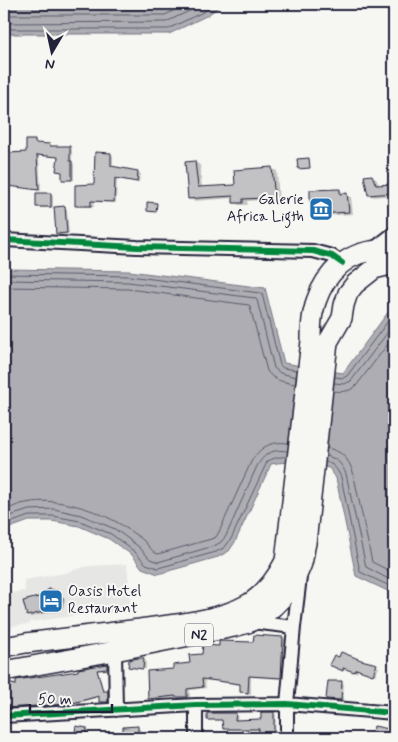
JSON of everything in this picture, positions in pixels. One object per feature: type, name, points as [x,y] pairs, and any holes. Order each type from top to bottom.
[{"type":"highway","name":"N2","points":[[4,670],[217,631],[252,622],[281,600],[292,586],[302,564],[306,543],[319,341],[312,314],[317,296],[323,283],[342,263],[356,255],[371,251],[394,250]]},
{"type":"highway","name":"N2","points":[[4,647],[188,623],[234,611],[248,604],[265,591],[278,576],[285,562],[291,497],[319,341],[342,318],[348,293],[355,284],[374,269],[394,264]]},
{"type":"street","points":[[371,251],[394,233]]},
{"type":"street","points":[[4,240],[137,247],[313,251],[332,256],[342,263]]},
{"type":"street","points":[[287,738],[287,704],[302,564]]},
{"type":"street","points":[[252,622],[294,627]]},
{"type":"street","points":[[115,651],[116,710]]},
{"type":"street","points":[[4,716],[196,705],[287,704],[394,713]]},
{"type":"street","points":[[196,705],[196,738]]},
{"type":"shaded area","points":[[127,564],[131,611],[30,622],[30,624],[12,626],[12,630],[4,631],[4,583],[9,583],[11,593],[25,591],[24,580],[65,573],[87,566]]},
{"type":"water","points":[[4,4],[222,4],[208,15],[169,34],[4,34]]},
{"type":"water","points":[[4,269],[129,271],[265,288],[284,363],[343,373],[389,311],[394,311],[394,594],[356,576],[336,478],[329,468],[308,464],[286,462],[271,464],[229,551],[218,557],[158,574],[142,568],[132,555],[109,539],[79,526],[52,521],[29,521],[4,530]]},
{"type":"building","points":[[26,140],[35,140],[35,143],[50,144],[50,146],[70,146],[72,180],[62,180],[62,172],[56,171],[58,157],[37,155],[39,190],[8,186],[8,153],[26,152]]},
{"type":"building","points":[[95,152],[111,153],[111,166],[138,171],[137,182],[115,178],[114,202],[91,201],[91,206],[75,206],[75,185],[94,184]]},
{"type":"building","points":[[309,158],[310,168],[298,169],[297,159]]},
{"type":"building","points":[[195,161],[198,187],[235,185],[234,170],[272,167],[275,201],[265,201],[265,198],[243,199],[243,203],[233,203],[233,196],[188,199],[185,162]]},
{"type":"building","points":[[372,175],[376,185],[394,184],[394,193],[368,195],[364,176]]},
{"type":"building","points":[[340,189],[340,194],[347,193],[349,212],[318,214],[317,202],[310,202],[310,190]]},
{"type":"building","points":[[36,193],[51,193],[51,207],[36,207]]},
{"type":"building","points":[[147,202],[157,203],[156,212],[147,211]]},
{"type":"building","points":[[65,206],[67,233],[56,234],[54,207]]},
{"type":"building","points":[[49,589],[58,591],[63,598],[61,606],[54,611],[50,610],[27,616],[23,601],[42,596]]},
{"type":"building","points":[[254,635],[283,637],[281,678],[249,676],[248,693],[240,692],[240,684],[202,679],[203,687],[187,689],[187,697],[175,696],[148,699],[147,671],[173,669],[173,665],[190,663],[189,655],[202,654],[203,645],[219,646],[219,641],[253,642]]},
{"type":"building","points":[[341,652],[377,664],[373,675],[356,669],[354,672],[343,668],[343,671],[329,665],[334,655],[339,657]]},
{"type":"building","points":[[144,658],[143,669],[128,667],[129,660]]},
{"type":"building","points":[[107,664],[107,669],[97,670],[103,691],[108,691],[108,702],[99,702],[99,696],[69,704],[4,708],[4,682],[16,685],[16,680],[78,671],[78,669]]},
{"type":"building","points":[[328,681],[342,681],[341,700],[326,699]]},
{"type":"building","points":[[261,712],[274,712],[273,738],[258,738],[259,729],[223,729],[222,720],[207,720],[207,713],[236,713],[235,720],[261,719]]},
{"type":"building","points":[[76,726],[87,728],[86,738],[74,738]]},
{"type":"building","points":[[138,726],[138,738],[123,738],[123,727]]},
{"type":"building","points":[[374,726],[394,730],[394,738],[372,738]]},
{"type":"cycle path","points":[[4,240],[137,247],[313,251],[332,256],[342,263]]},
{"type":"cycle path","points":[[4,716],[196,705],[287,704],[394,713]]},
{"type":"place","name":"Galerie Africa Ligth","points":[[321,209]]},
{"type":"place","name":"Oasis Hotel Restaurant","points":[[51,601]]}]
